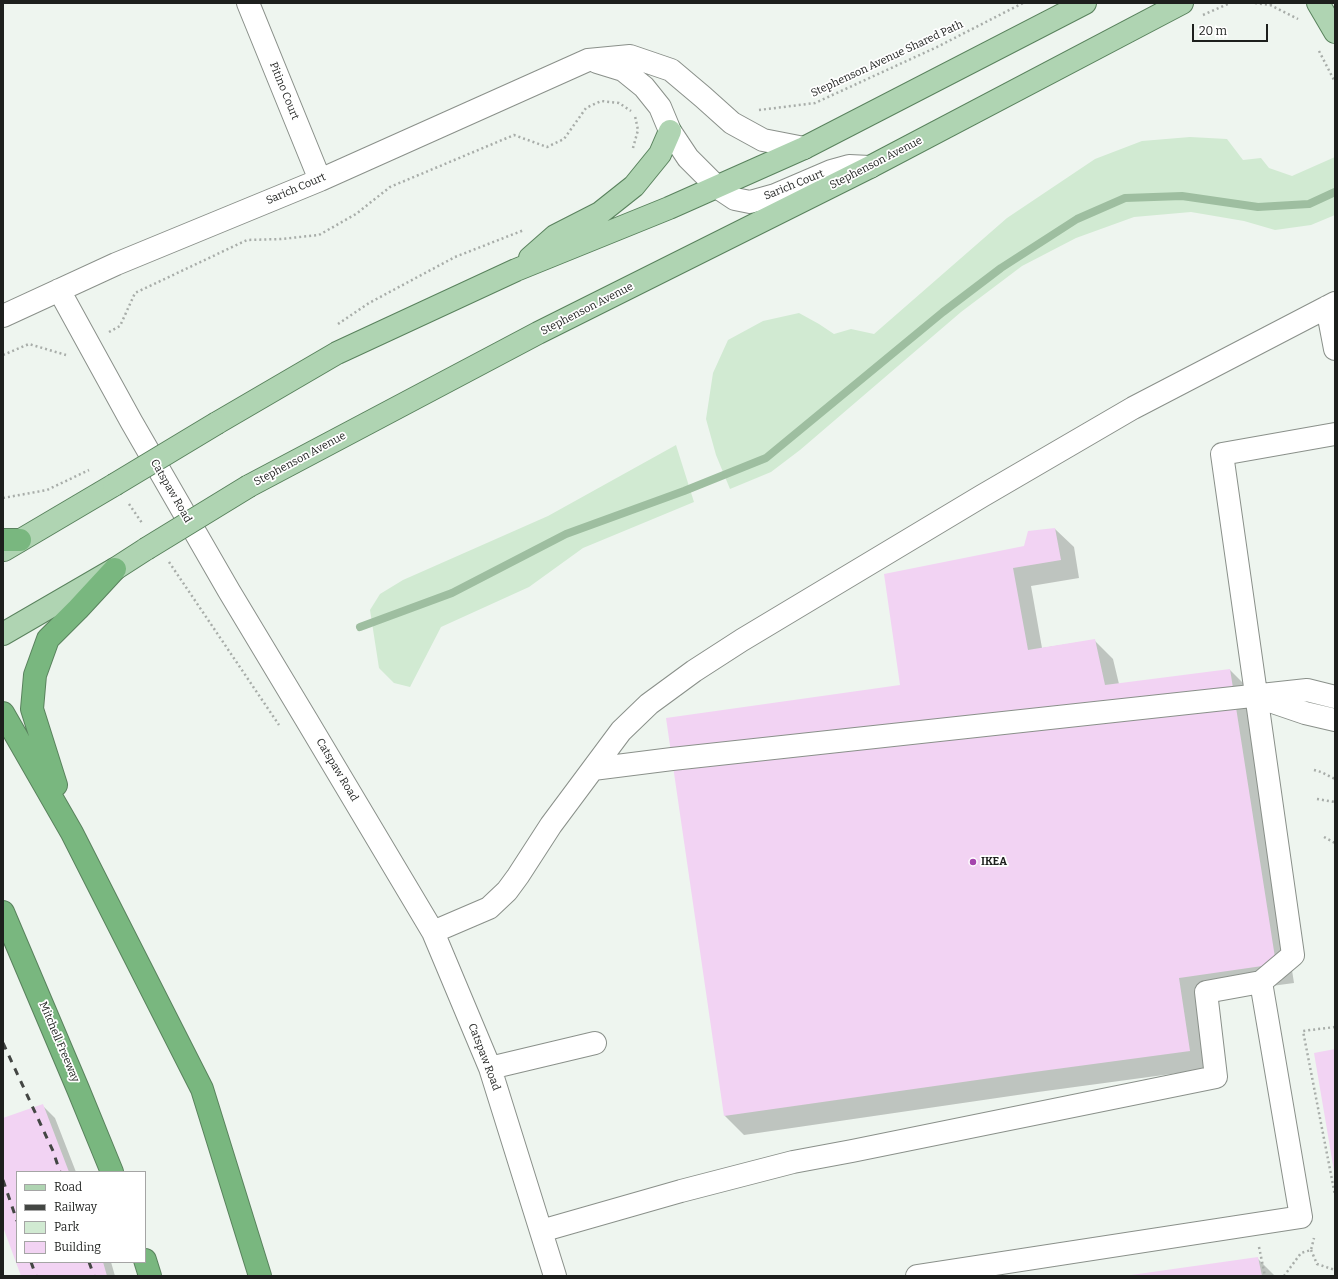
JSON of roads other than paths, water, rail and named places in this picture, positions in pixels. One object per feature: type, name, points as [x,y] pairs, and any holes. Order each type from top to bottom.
[{"type":"highway","points":[[72,833],[43,748],[32,709],[35,675],[48,639],[78,609],[114,569]]},
{"type":"highway","points":[[3,713],[72,833],[202,1089],[260,1276]]},
{"type":"highway","name":"Mitchell Freeway","points":[[3,912],[112,1171]]},
{"type":"highway","points":[[146,1263],[150,1276]]},
{"type":"main road","points":[[9,544],[114,485],[337,353],[516,270],[668,208],[804,148],[1086,3]]},
{"type":"main road","name":"Stephenson Avenue","points":[[3,634],[114,569],[156,552],[249,486],[538,333],[870,168],[1182,3]]},
{"type":"main road","points":[[1318,3],[1335,32]]},
{"type":"main road","points":[[516,270],[555,236],[600,213],[634,186],[660,154],[670,131]]},
{"type":"street","name":"Pitino Court","points":[[248,3],[320,180]]},
{"type":"street","name":"Sarich Court","points":[[3,316],[116,264],[320,180],[588,60],[630,56],[671,70],[732,123],[763,140],[804,148]]},
{"type":"street","name":"Sarich Court","points":[[588,60],[623,70],[644,87],[660,107],[670,131],[688,158],[716,187],[735,198],[750,202],[775,195],[831,170],[849,166],[870,168]]},
{"type":"street","name":"Catspaw Road","points":[[59,290],[131,421],[228,590],[433,932],[490,1068],[556,1276]]},
{"type":"street","points":[[433,932],[489,908],[507,891],[551,824],[621,731],[650,704],[694,671],[742,640],[982,496],[1133,408],[1331,305],[1335,349]]},
{"type":"street","points":[[541,1231],[681,1191],[794,1162],[1216,1077],[1206,992],[1262,982],[1293,955],[1222,454],[1335,434]]},
{"type":"street","points":[[593,769],[672,759],[1307,690],[1335,697]]},
{"type":"street","points":[[1256,696],[1305,713],[1335,720]]},
{"type":"street","points":[[917,1276],[1301,1218],[1262,982]]},
{"type":"street","points":[[490,1068],[595,1043]]},
{"type":"waterway","points":[[360,627],[452,593],[566,534],[684,491],[766,458],[943,312],[1001,268],[1077,219],[1125,198],[1182,196],[1258,207],[1309,204],[1335,192]]},
{"type":"railway","points":[[3,1043],[53,1151],[60,1171]]},
{"type":"railway","points":[[3,1180],[16,1218]]},
{"type":"railway","points":[[31,1263],[36,1276]]},
{"type":"railway","points":[[89,1263],[94,1276]]},
{"type":"place","name":"IKEA","points":[[973,862]]}]
